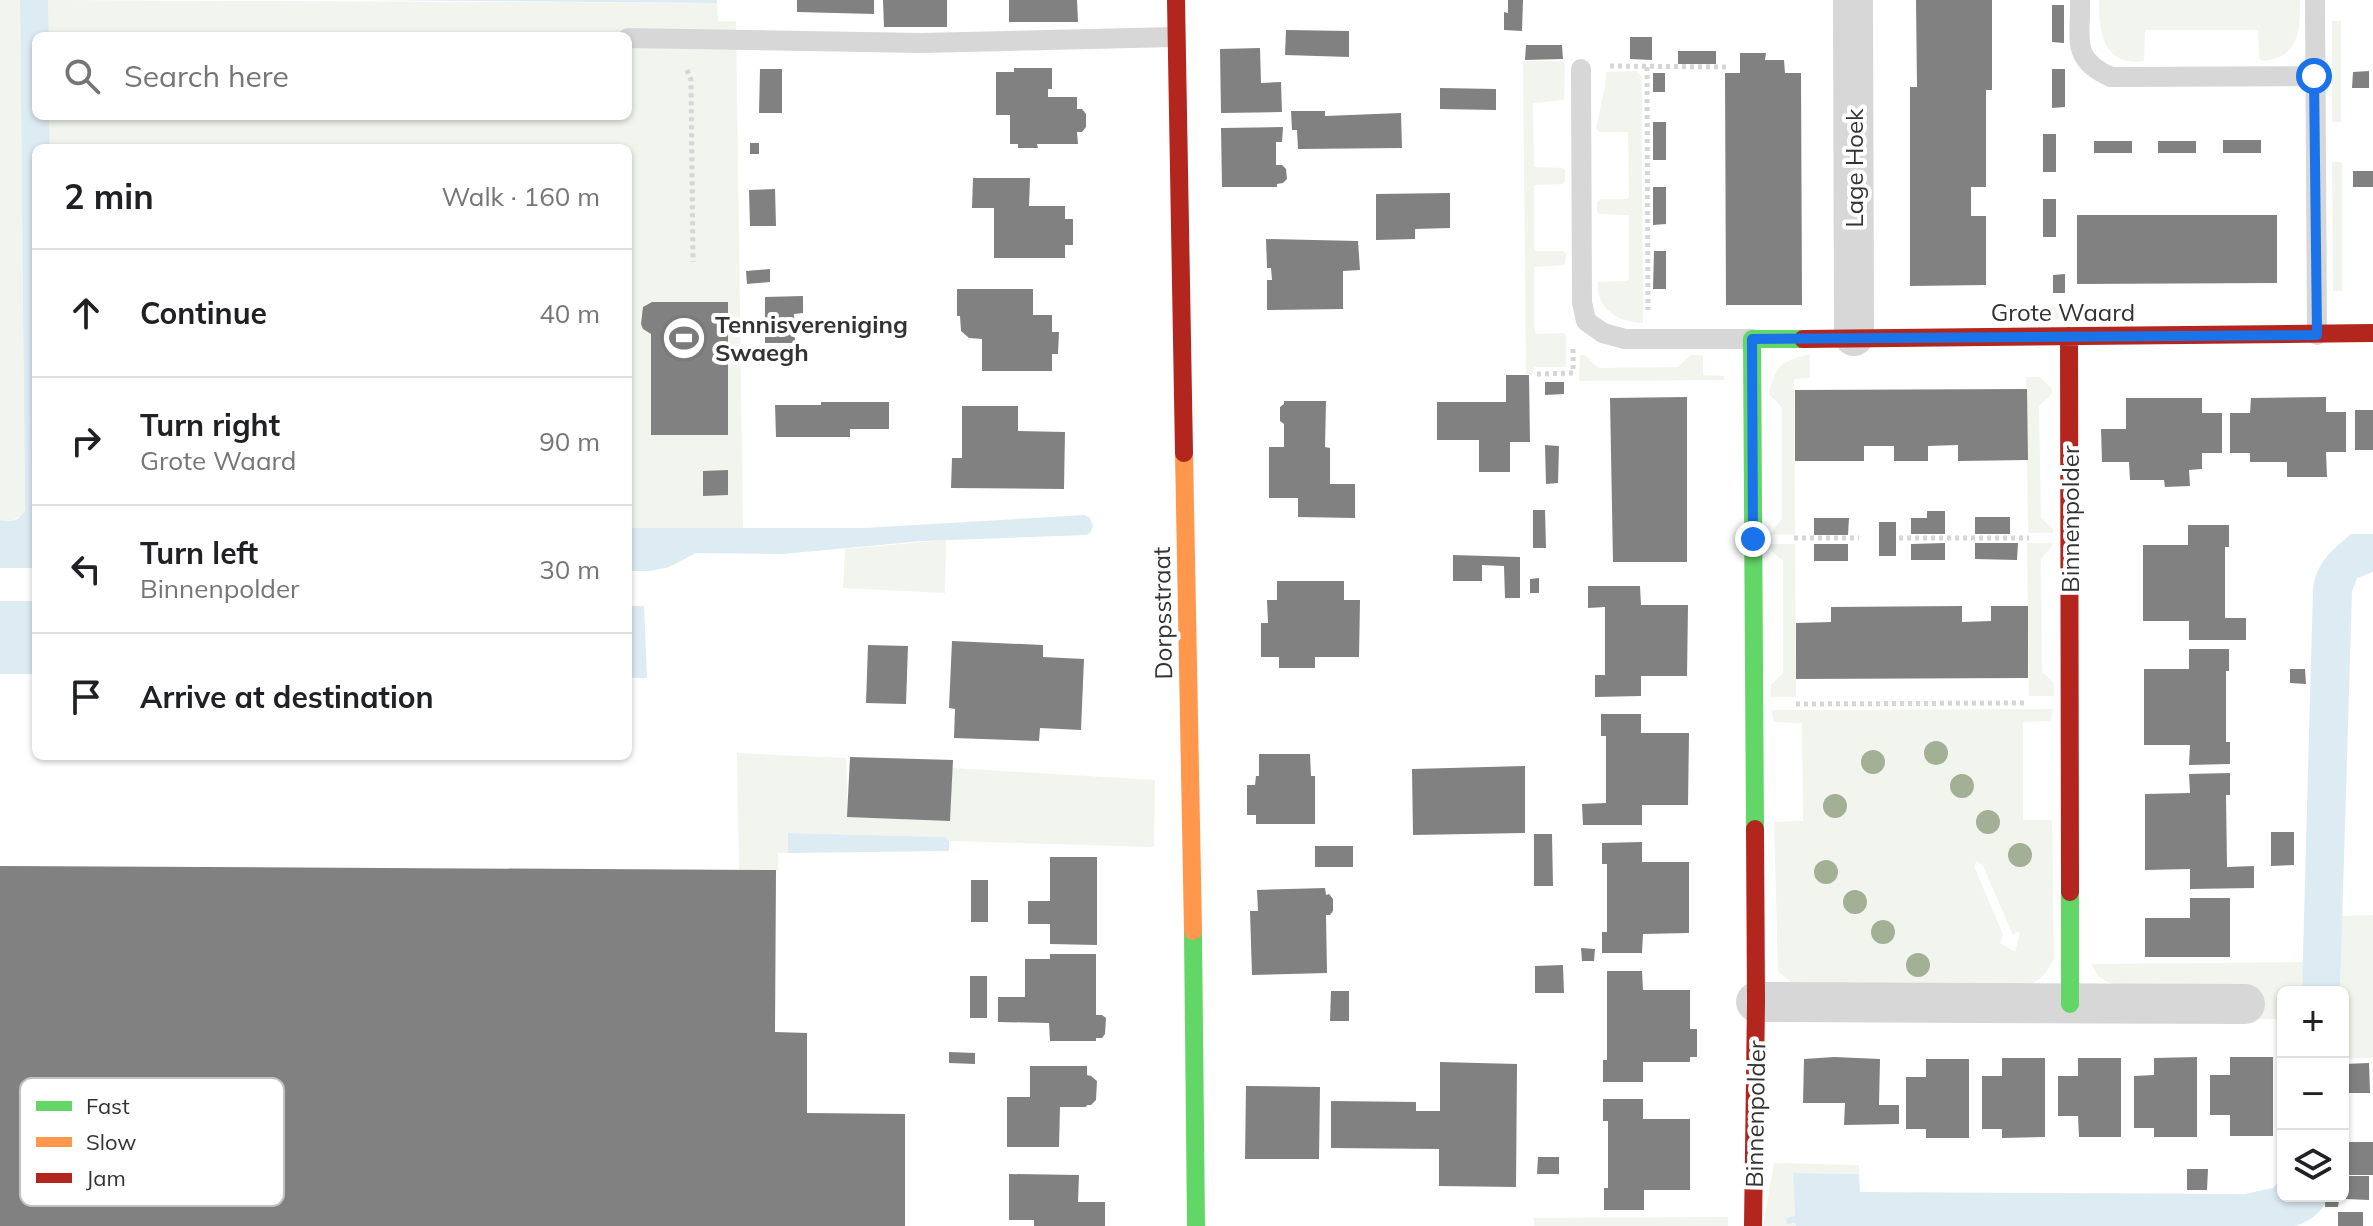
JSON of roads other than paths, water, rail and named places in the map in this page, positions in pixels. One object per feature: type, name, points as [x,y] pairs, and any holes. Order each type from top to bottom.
[{"type":"street","name":"Dorpsstraat","points":[[1176,0],[1196,1226]]},
{"type":"street","name":"Lage Hoek","points":[[1853,0],[1854,336]]},
{"type":"street","name":"Grote Waard","points":[[1752,339],[2373,333]]},
{"type":"street","name":"Binnenpolder","points":[[2069,336],[2070,1004]]},
{"type":"street","name":"Binnenpolder","points":[[1752,339],[1756,1002],[1753,1226]]},
{"type":"street","points":[[1756,1002],[2245,1004]]},
{"type":"lane","points":[[2080,0],[2081,54],[2097,71],[2111,77],[2314,76]]},
{"type":"lane","points":[[2315,0],[2317,335]]},
{"type":"lane","points":[[632,38],[921,43],[1175,37]]},
{"type":"lane","points":[[1581,69],[1582,302],[1586,321],[1603,333],[1625,339],[1752,339]]},
{"type":"place","name":"Tennisvereniging Swaegh","points":[[684,338]]}]
